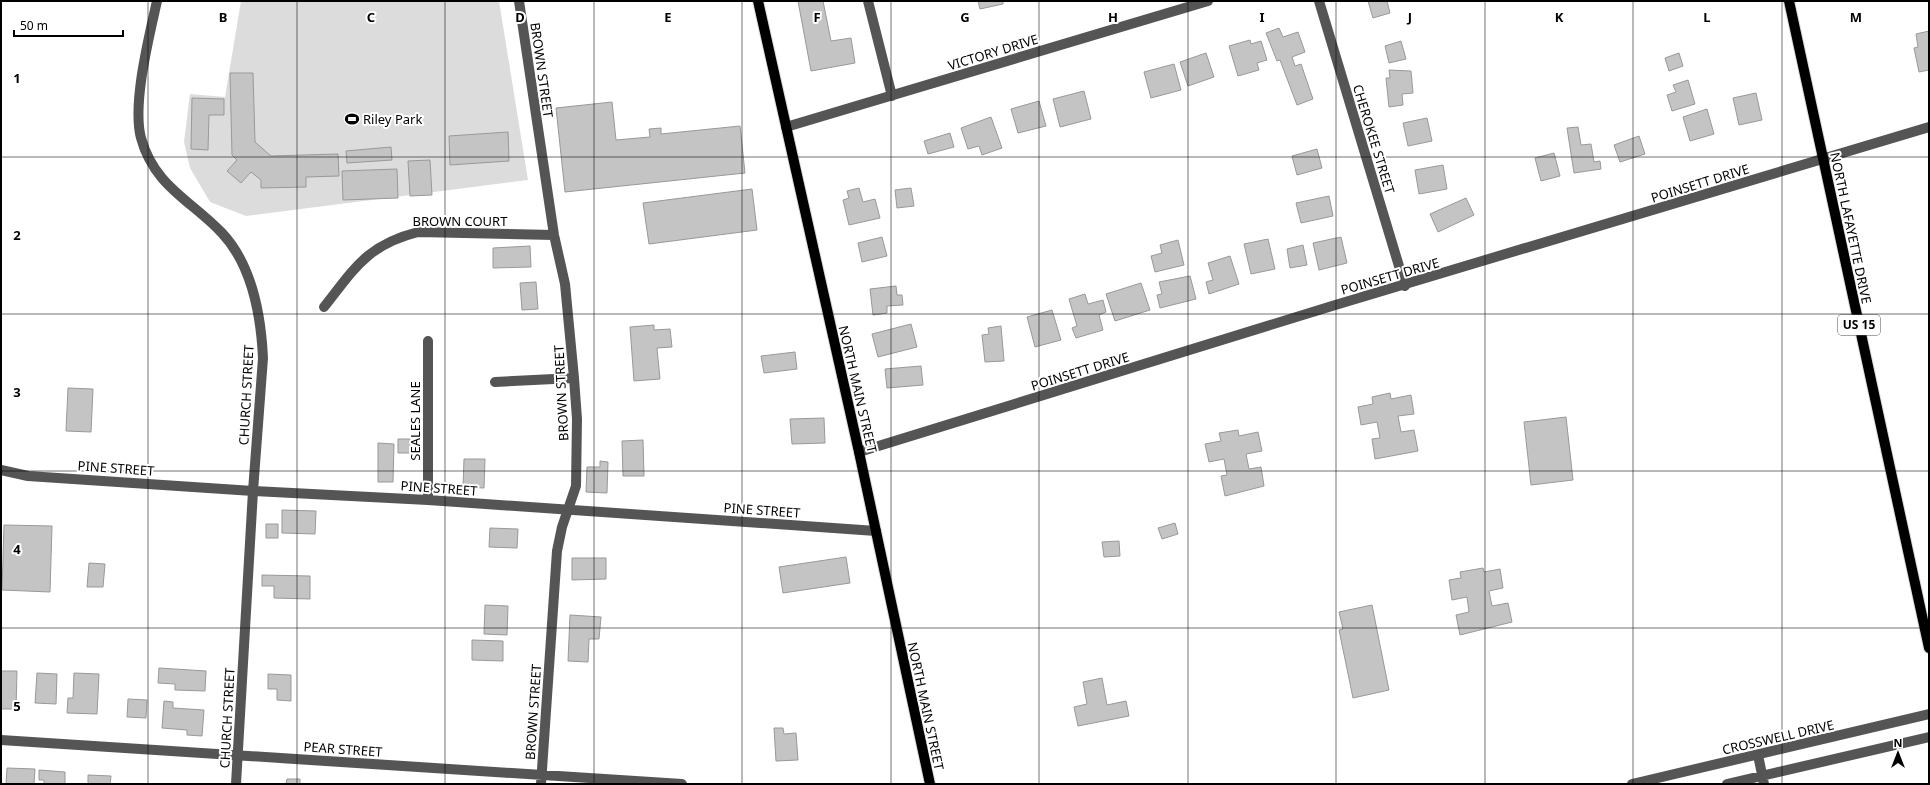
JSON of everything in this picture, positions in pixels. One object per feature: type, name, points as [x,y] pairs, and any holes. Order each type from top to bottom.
[{"type":"main road","name":"NORTH MAIN STREET","points":[[758,1],[859,452],[930,784]]},
{"type":"main road","name":"NORTH LAFAYETTE DRIVE","points":[[1789,1],[1929,648]]},
{"type":"street","name":"CHURCH STREET","points":[[157,1],[146,56],[138,118],[141,139],[151,162],[171,190],[223,234],[241,261],[255,299],[263,358],[253,491],[236,784]]},
{"type":"street","name":"BROWN STREET","points":[[519,1],[554,235],[565,284],[577,419],[576,486],[569,510],[562,526],[557,551],[541,779]]},
{"type":"street","points":[[868,1],[892,96]]},
{"type":"street","name":"VICTORY DRIVE","points":[[786,127],[1208,1]]},
{"type":"street","name":"CHEROKEE STREET","points":[[1318,1],[1405,286]]},
{"type":"street","name":"POINSETT DRIVE","points":[[859,452],[1332,306],[1405,286],[1929,127]]},
{"type":"street","name":"BROWN COURT","points":[[324,307],[356,267],[372,251],[402,236],[418,232],[554,235]]},
{"type":"street","name":"SEALES LANE","points":[[428,341],[428,500]]},
{"type":"street","points":[[495,382],[574,378]]},
{"type":"street","name":"PINE STREET","points":[[1,470],[28,476],[253,491],[428,500],[876,531]]},
{"type":"street","name":"CROSSWELL DRIVE","points":[[1632,784],[1929,714]]},
{"type":"street","points":[[1728,784],[1763,780],[1929,737]]},
{"type":"street","name":"PEAR STREET","points":[[1,740],[541,779],[682,784]]},
{"type":"street","points":[[1758,755],[1763,780]]},
{"type":"shaded area","name":"Riley Park","points":[[241,1],[499,1],[528,180],[246,216],[210,202],[190,168],[184,142],[190,94],[225,97]]},
{"type":"building","points":[[798,1],[823,1],[831,41],[851,38],[855,63],[811,71]]},
{"type":"building","points":[[978,1],[1003,1],[1003,4],[980,9]]},
{"type":"building","points":[[1368,1],[1387,1],[1390,13],[1373,18]]},
{"type":"building","points":[[1279,28],[1283,37],[1298,32],[1305,52],[1292,57],[1295,66],[1301,64],[1313,99],[1297,105],[1280,60],[1277,61],[1266,33]]},
{"type":"building","points":[[1929,31],[1929,70],[1919,72],[1914,48],[1918,47],[1916,34]]},
{"type":"building","points":[[1250,40],[1251,44],[1261,41],[1267,60],[1257,63],[1259,70],[1238,76],[1229,46]]},
{"type":"building","points":[[1401,41],[1406,59],[1389,63],[1385,46]]},
{"type":"building","points":[[1206,53],[1214,77],[1188,86],[1180,62]]},
{"type":"building","points":[[1679,53],[1683,66],[1669,71],[1665,58]]},
{"type":"building","points":[[1174,64],[1181,90],[1151,98],[1144,72]]},
{"type":"building","points":[[1389,70],[1411,71],[1413,93],[1402,94],[1403,105],[1389,107],[1386,78],[1390,78]]},
{"type":"building","points":[[230,73],[253,73],[255,142],[271,156],[338,154],[339,176],[306,177],[306,187],[261,188],[261,180],[251,172],[241,183],[227,171],[237,160],[232,155]]},
{"type":"building","points":[[1688,80],[1695,104],[1672,111],[1667,95],[1676,92],[1673,85]]},
{"type":"building","points":[[1084,91],[1091,119],[1060,127],[1053,99]]},
{"type":"building","points":[[1756,93],[1762,120],[1739,125],[1733,98]]},
{"type":"building","points":[[192,98],[224,99],[224,115],[209,115],[208,150],[191,149]]},
{"type":"building","points":[[1039,101],[1046,126],[1018,133],[1011,109]]},
{"type":"building","points":[[612,102],[616,140],[650,137],[649,129],[661,128],[661,134],[740,126],[745,173],[565,192],[556,108]]},
{"type":"building","points":[[1707,109],[1714,134],[1690,141],[1683,117]]},
{"type":"building","points":[[991,117],[1002,148],[982,155],[979,146],[968,149],[961,128]]},
{"type":"building","points":[[1427,118],[1432,141],[1408,146],[1403,123]]},
{"type":"building","points":[[1578,127],[1581,145],[1591,144],[1594,162],[1600,161],[1601,169],[1574,173],[1567,128]]},
{"type":"building","points":[[508,132],[509,161],[450,165],[449,136]]},
{"type":"building","points":[[950,133],[954,147],[928,154],[924,141]]},
{"type":"building","points":[[1639,136],[1645,154],[1620,162],[1614,145]]},
{"type":"building","points":[[391,147],[392,160],[347,163],[346,151]]},
{"type":"building","points":[[1317,149],[1322,168],[1297,175],[1292,156]]},
{"type":"building","points":[[1554,153],[1560,176],[1541,181],[1535,158]]},
{"type":"building","points":[[430,160],[432,195],[410,196],[408,161]]},
{"type":"building","points":[[1443,165],[1447,189],[1419,194],[1415,170]]},
{"type":"building","points":[[397,169],[398,198],[343,200],[342,171]]},
{"type":"building","points":[[859,188],[863,202],[875,199],[880,218],[849,225],[843,200],[849,198],[847,191]]},
{"type":"building","points":[[911,188],[914,206],[897,208],[895,190]]},
{"type":"building","points":[[752,189],[757,230],[649,244],[643,203]]},
{"type":"building","points":[[1329,196],[1333,216],[1301,223],[1296,203]]},
{"type":"building","points":[[1466,198],[1474,215],[1438,232],[1430,214]]},
{"type":"building","points":[[882,237],[887,256],[862,262],[858,243]]},
{"type":"building","points":[[1341,237],[1347,263],[1319,270],[1313,243]]},
{"type":"building","points":[[1268,239],[1275,269],[1251,274],[1244,244]]},
{"type":"building","points":[[1178,240],[1184,265],[1155,272],[1151,256],[1162,253],[1160,245]]},
{"type":"building","points":[[1303,245],[1307,265],[1290,268],[1287,249]]},
{"type":"building","points":[[530,246],[531,267],[493,268],[493,248]]},
{"type":"building","points":[[1230,256],[1239,284],[1209,294],[1206,282],[1213,280],[1208,263]]},
{"type":"building","points":[[1190,276],[1196,299],[1160,308],[1157,295],[1162,294],[1159,282]]},
{"type":"building","points":[[536,282],[538,309],[522,310],[520,283]]},
{"type":"building","points":[[1141,283],[1150,310],[1115,321],[1106,294]]},
{"type":"building","points":[[896,286],[897,295],[902,295],[903,305],[887,306],[887,313],[873,315],[870,289]]},
{"type":"building","points":[[1085,294],[1088,304],[1103,300],[1106,312],[1099,315],[1103,330],[1076,338],[1072,328],[1077,326],[1069,299]]},
{"type":"building","points":[[1052,310],[1061,340],[1035,347],[1027,317]]},
{"type":"building","points":[[911,324],[917,347],[878,357],[872,334]]},
{"type":"building","points":[[654,325],[654,330],[670,329],[672,347],[657,348],[660,379],[634,381],[630,327]]},
{"type":"building","points":[[1001,326],[1004,361],[985,362],[982,335],[989,334],[988,328]]},
{"type":"building","points":[[795,352],[797,369],[764,373],[761,356]]},
{"type":"building","points":[[921,366],[923,385],[887,388],[885,369]]},
{"type":"building","points":[[68,388],[93,389],[91,432],[66,431]]},
{"type":"building","points":[[1390,393],[1391,399],[1411,395],[1414,414],[1398,416],[1401,432],[1414,430],[1418,451],[1375,459],[1372,439],[1380,438],[1377,422],[1361,425],[1358,407],[1373,404],[1372,397]]},
{"type":"building","points":[[1566,417],[1573,480],[1531,485],[1524,422]]},
{"type":"building","points":[[824,418],[825,443],[792,444],[790,419]]},
{"type":"building","points":[[1238,430],[1239,436],[1258,432],[1262,451],[1246,454],[1249,469],[1261,467],[1264,486],[1225,496],[1221,476],[1227,475],[1224,459],[1209,462],[1205,444],[1221,441],[1219,433]]},
{"type":"building","points":[[398,439],[410,439],[410,453],[398,453]]},
{"type":"building","points":[[643,440],[644,476],[623,476],[622,441]]},
{"type":"building","points":[[378,443],[394,444],[393,482],[378,482]]},
{"type":"building","points":[[464,459],[485,459],[484,488],[463,487]]},
{"type":"building","points":[[600,461],[608,462],[607,493],[586,492],[587,467],[600,467]]},
{"type":"building","points":[[282,510],[316,511],[315,534],[282,533]]},
{"type":"building","points":[[1175,523],[1178,534],[1162,539],[1158,528]]},
{"type":"building","points":[[266,524],[278,524],[278,538],[266,538]]},
{"type":"building","points":[[4,525],[52,526],[50,592],[2,590]]},
{"type":"building","points":[[490,528],[518,529],[517,548],[489,547]]},
{"type":"building","points":[[1119,541],[1120,556],[1104,557],[1102,542]]},
{"type":"building","points":[[846,557],[850,583],[783,593],[779,567]]},
{"type":"building","points":[[572,558],[606,558],[606,579],[572,580]]},
{"type":"building","points":[[89,563],[105,564],[103,587],[87,587]]},
{"type":"building","points":[[1483,568],[1484,572],[1500,569],[1503,588],[1489,591],[1492,606],[1508,603],[1512,622],[1460,635],[1456,615],[1469,612],[1467,597],[1452,600],[1449,580],[1461,578],[1460,572]]},
{"type":"building","points":[[262,575],[310,576],[310,599],[274,598],[274,586],[262,586]]},
{"type":"building","points":[[485,605],[508,606],[507,635],[484,634]]},
{"type":"building","points":[[1372,605],[1389,690],[1353,698],[1339,630],[1343,629],[1339,612]]},
{"type":"building","points":[[570,615],[601,617],[599,639],[589,639],[588,662],[568,661]]},
{"type":"building","points":[[472,640],[503,641],[503,661],[472,660]]},
{"type":"building","points":[[159,668],[206,671],[205,691],[175,690],[175,684],[158,683]]},
{"type":"building","points":[[1,671],[17,671],[16,709],[1,709]]},
{"type":"building","points":[[37,673],[57,674],[56,704],[35,703]]},
{"type":"building","points":[[74,673],[99,674],[97,714],[67,713],[68,698],[73,698]]},
{"type":"building","points":[[268,674],[291,675],[291,701],[277,700],[277,689],[268,689]]},
{"type":"building","points":[[1102,678],[1107,705],[1126,701],[1129,716],[1078,726],[1074,707],[1087,704],[1083,682]]},
{"type":"building","points":[[128,699],[147,700],[146,718],[127,717]]},
{"type":"building","points":[[164,701],[173,702],[173,708],[204,710],[202,736],[187,735],[187,730],[162,728]]},
{"type":"building","points":[[774,728],[783,728],[784,734],[796,733],[798,760],[776,761]]},
{"type":"building","points":[[7,768],[35,769],[34,784],[6,784]]},
{"type":"building","points":[[39,770],[65,772],[65,784],[44,784],[44,780],[39,780]]},
{"type":"building","points":[[88,775],[111,776],[110,784],[88,784]]},
{"type":"building","points":[[287,779],[300,779],[300,784],[286,784]]},
{"type":"place","name":"Riley Park","points":[[352,119]]}]
